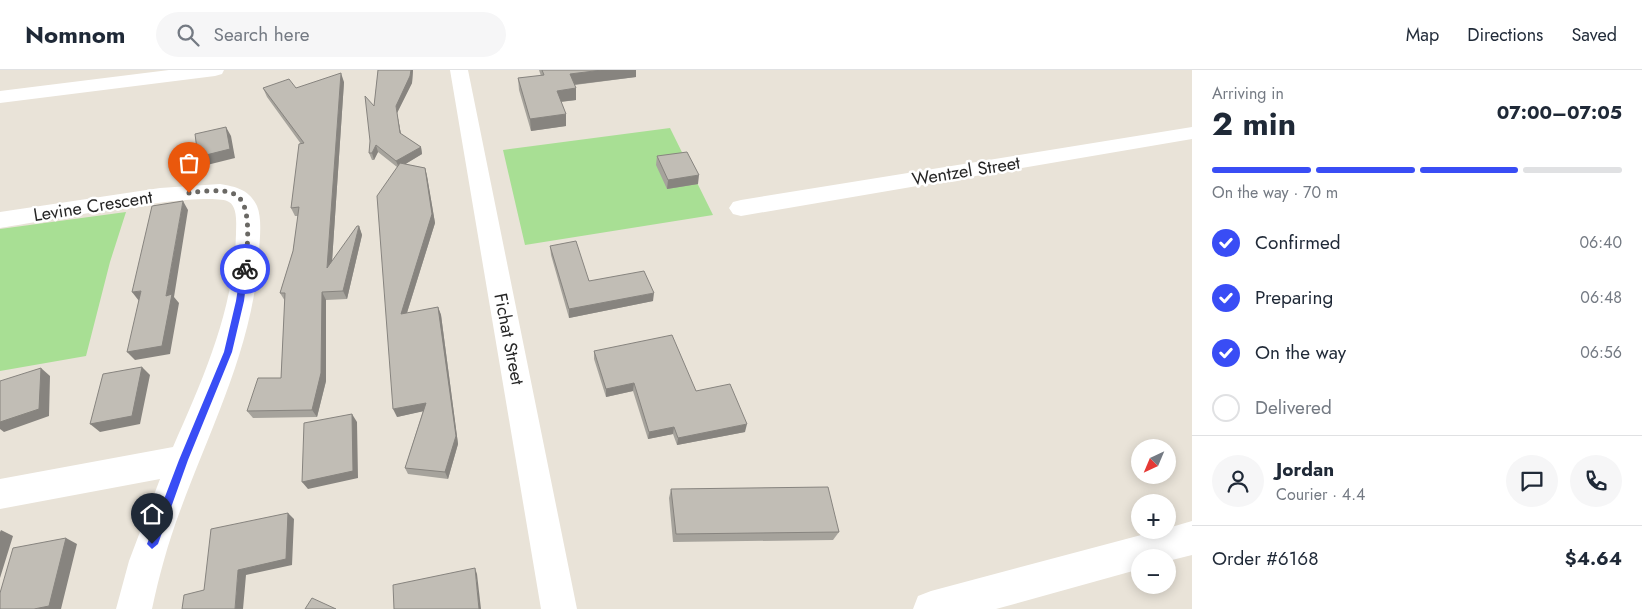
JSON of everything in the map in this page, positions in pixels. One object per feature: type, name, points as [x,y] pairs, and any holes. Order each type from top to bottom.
[{"type":"street","points":[[0,97],[215,70]]},
{"type":"street","name":"Fichat Street","points":[[459,70],[560,609]]},
{"type":"street","name":"Wentzel Street","points":[[741,208],[1192,133]]},
{"type":"street","name":"Levine Crescent","points":[[0,220],[204,191],[225,192],[236,195],[246,207],[247,251],[240,301],[230,344],[183,460],[140,578],[134,609]]},
{"type":"street","points":[[0,494],[183,460]]},
{"type":"street","points":[[931,609],[1192,538]]},
{"type":"green space","points":[[670,128],[713,215],[525,245],[503,150]]},
{"type":"green space","points":[[126,212],[110,262],[86,356],[0,371],[0,229]]},
{"type":"building","points":[[378,70],[411,70],[396,106],[400,133],[421,147],[396,161],[376,145],[372,153],[369,153],[370,141],[365,96],[374,106]]},
{"type":"building","points":[[542,70],[602,70],[570,74],[576,88],[557,91],[566,114],[530,119],[518,78],[544,75]]},
{"type":"building","points":[[341,73],[327,268],[357,226],[359,226],[343,291],[322,292],[321,373],[312,410],[247,411],[258,378],[281,378],[285,293],[280,293],[293,251],[299,207],[291,208],[299,144],[304,143],[263,88],[289,79],[296,88]]},
{"type":"building","points":[[226,127],[230,149],[198,157],[195,134]]},
{"type":"building","points":[[687,152],[699,175],[668,180],[657,156]]},
{"type":"building","points":[[400,163],[425,168],[432,214],[401,314],[438,307],[456,436],[445,472],[405,468],[426,403],[393,409],[377,196]]},
{"type":"building","points":[[183,201],[166,296],[172,294],[162,346],[127,352],[141,291],[132,292],[152,206]]},
{"type":"building","points":[[576,241],[589,281],[644,271],[654,293],[569,309],[550,246]]},
{"type":"building","points":[[672,335],[696,391],[730,384],[747,424],[678,438],[674,427],[649,432],[634,383],[606,389],[594,351]]},
{"type":"building","points":[[142,367],[132,416],[90,424],[103,374]]},
{"type":"building","points":[[41,368],[39,409],[0,422],[0,381]]},
{"type":"building","points":[[352,414],[353,471],[302,482],[304,423]]},
{"type":"building","points":[[828,487],[839,532],[676,534],[671,489]]},
{"type":"building","points":[[288,513],[286,559],[238,570],[235,609],[182,609],[184,595],[204,590],[211,529]]},
{"type":"building","points":[[66,538],[49,606],[34,609],[0,609],[0,593],[13,548]]},
{"type":"building","points":[[475,568],[479,609],[394,609],[393,585]]},
{"type":"building","points":[[312,598],[336,609],[305,609]]},
{"type":"way so far","points":[[189,193],[204,191],[225,192],[236,195],[246,207],[247,251],[245,269]]},
{"type":"route","points":[[152,544],[183,460],[228,352],[240,301],[245,269]]}]
